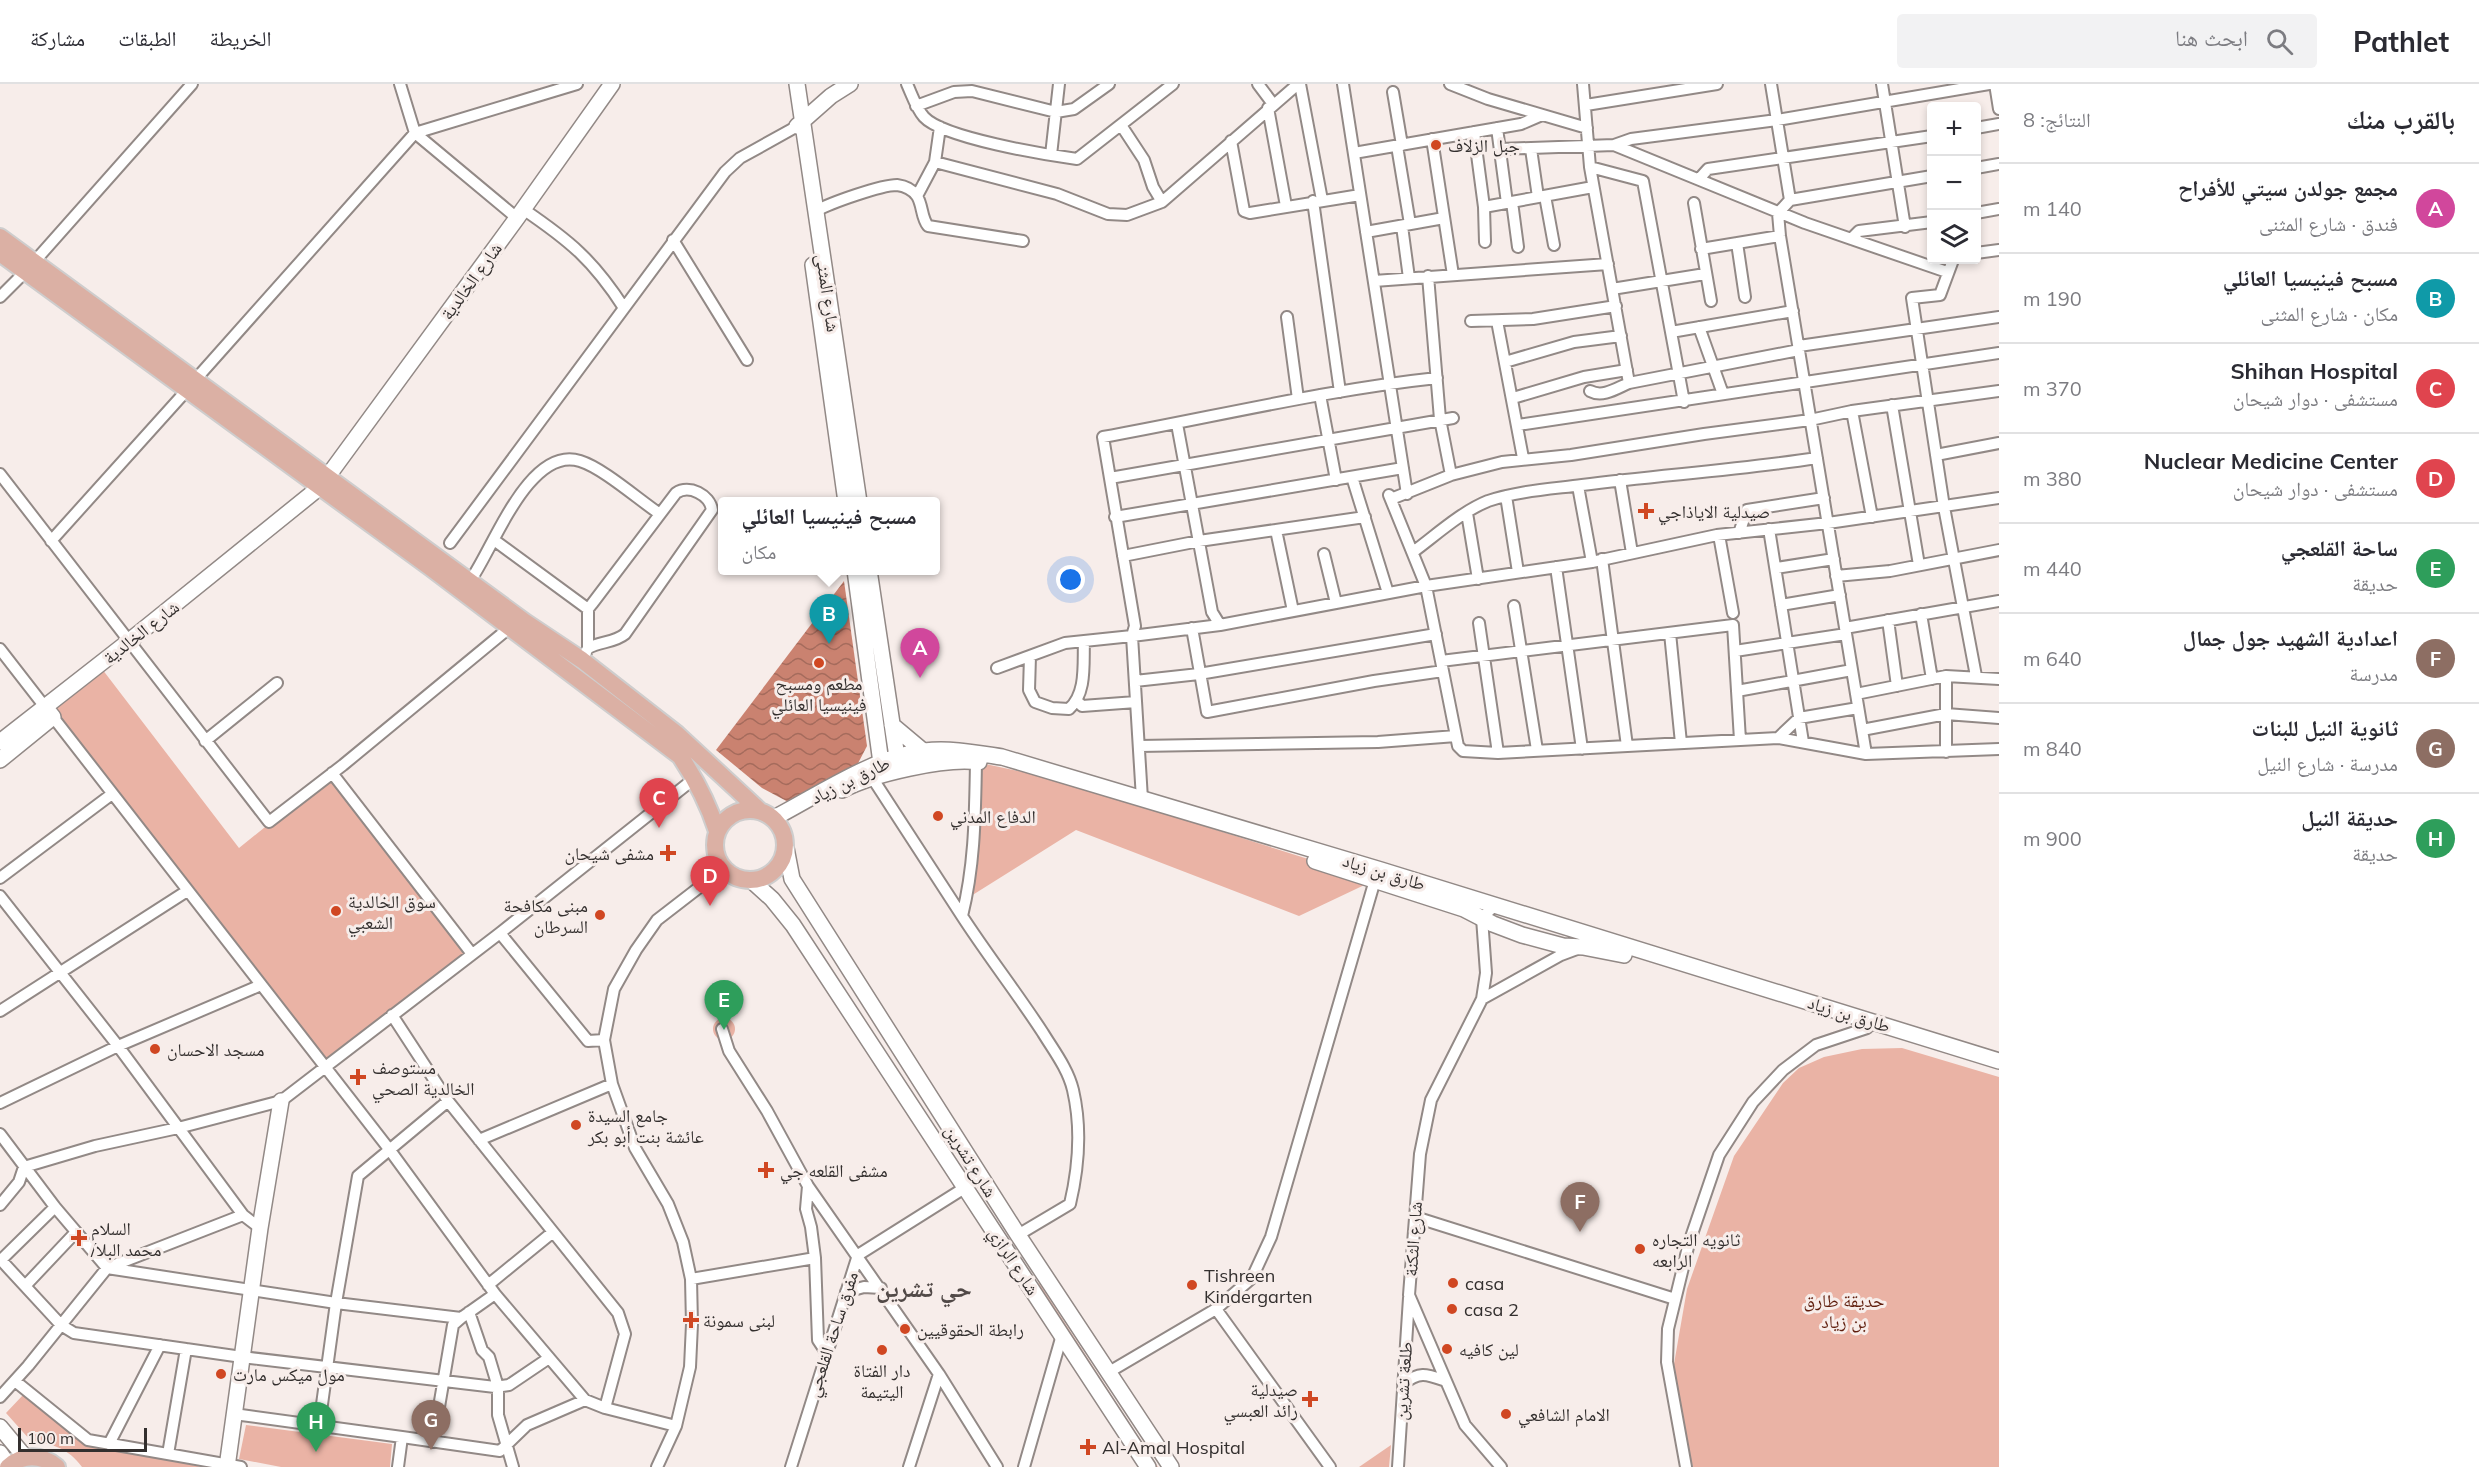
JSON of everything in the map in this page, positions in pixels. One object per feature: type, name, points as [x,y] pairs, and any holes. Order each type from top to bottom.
[{"type":"main road","name":"شارع الخالدية","points":[[49,712],[128,642],[324,482],[612,84]]},
{"type":"main road","name":"شارع المثنى","points":[[788,84],[816,211],[858,497]]},
{"type":"main road","name":"شارع المثنى","points":[[798,84],[798,125],[845,497]]},
{"type":"main road","points":[[798,125],[831,96],[850,84]]},
{"type":"main road","points":[[0,237],[30,267],[324,482],[470,581],[585,654],[677,734],[759,810],[776,821],[783,831],[786,848],[783,861],[775,871],[752,881],[733,876],[723,868],[715,854],[717,831],[709,807],[695,778],[680,756],[509,628],[324,482]]},
{"type":"main road","points":[[0,253],[30,267]]},
{"type":"main road","points":[[856,575],[881,767]]},
{"type":"main road","points":[[870,575],[892,725],[881,767]]},
{"type":"main road","points":[[0,742],[49,712]]},
{"type":"main road","points":[[0,760],[49,712]]},
{"type":"main road","points":[[892,725],[923,751]]},
{"type":"main road","points":[[877,736],[873,750],[881,767]]},
{"type":"main road","name":"طارق بن زياد","points":[[881,767],[923,751],[955,750],[1002,757],[1569,928],[1999,1061]]},
{"type":"main road","points":[[776,821],[848,787],[881,767],[940,762],[976,762],[1083,788],[1375,880],[1464,909],[1562,951],[1583,947],[1614,952],[1999,1070]]},
{"type":"main road","points":[[717,831],[725,819],[739,811],[759,810]]},
{"type":"main road","name":"شارع تشرين","points":[[786,848],[792,879],[1018,1235],[1171,1467]]},
{"type":"main road","name":"شارع الرازي","points":[[752,881],[772,899],[793,925],[1148,1467]]},
{"type":"main road","points":[[232,1466],[234,1414],[260,1228],[281,1101]]},
{"type":"main road","points":[[0,1427],[25,1457]]},
{"type":"main road","points":[[6,1462],[25,1457],[41,1458],[57,1467]]},
{"type":"street","points":[[0,297],[30,267],[192,84]]},
{"type":"street","points":[[400,84],[415,133],[520,214],[562,236],[589,259],[624,308]]},
{"type":"street","points":[[51,541],[415,133],[559,87],[577,84]]},
{"type":"street","points":[[907,84],[916,106],[925,118],[940,127],[952,132],[1077,159],[1173,84]]},
{"type":"street","points":[[1051,155],[1059,84]]},
{"type":"street","points":[[916,106],[972,88],[1056,112],[1074,109],[1109,84]]},
{"type":"street","points":[[1258,84],[1270,106],[1286,206]]},
{"type":"street","points":[[935,162],[1057,194],[1108,214],[1127,215],[1162,202],[1270,106],[1299,84],[1317,201],[1340,392]]},
{"type":"street","points":[[1343,84],[1407,494]]},
{"type":"street","points":[[1583,84],[1593,187],[1629,382]]},
{"type":"street","points":[[1586,105],[1717,84]]},
{"type":"street","points":[[1770,84],[1790,200]]},
{"type":"street","points":[[1882,84],[1905,227]]},
{"type":"street","points":[[1500,149],[1575,148],[1589,144],[1614,145],[1631,140],[1886,103],[1989,84]]},
{"type":"street","points":[[1995,84],[1999,109]]},
{"type":"street","points":[[1457,85],[1587,128]]},
{"type":"street","points":[[1393,92],[1400,145],[1409,278]]},
{"type":"street","points":[[1354,153],[1521,124],[1542,115]]},
{"type":"street","points":[[1981,127],[1999,123]]},
{"type":"street","points":[[450,543],[725,172],[740,158],[798,125]]},
{"type":"street","points":[[1121,125],[1144,160],[1153,187],[1162,202]]},
{"type":"street","points":[[917,196],[935,162],[940,127]]},
{"type":"street","points":[[1497,128],[1518,247]]},
{"type":"street","points":[[1474,132],[1484,207],[1485,242]]},
{"type":"street","points":[[1699,179],[1708,169],[1927,137]]},
{"type":"street","points":[[1432,140],[1453,275]]},
{"type":"street","points":[[1231,141],[1244,211],[1250,213],[1360,195]]},
{"type":"street","points":[[1614,145],[1778,213],[1947,272]]},
{"type":"street","points":[[1531,149],[1554,245]]},
{"type":"street","points":[[1981,167],[1999,164]]},
{"type":"street","points":[[1590,167],[1643,181],[1684,402]]},
{"type":"street","points":[[1866,754],[1778,213],[1790,200],[1927,177]]},
{"type":"street","points":[[816,211],[836,201],[895,185],[909,188],[917,196],[928,226],[1023,241]]},
{"type":"street","points":[[1484,207],[1593,187]]},
{"type":"street","points":[[1694,203],[1711,301]]},
{"type":"street","points":[[1981,212],[1999,209]]},
{"type":"street","points":[[1366,232],[1444,218]]},
{"type":"street","points":[[1851,239],[1859,231],[1927,223]]},
{"type":"street","points":[[1701,249],[1780,236]]},
{"type":"street","points":[[674,240],[747,360]]},
{"type":"street","points":[[1737,243],[1745,297]]},
{"type":"street","points":[[1981,253],[1999,250]]},
{"type":"street","points":[[1374,282],[1428,276],[1608,264]]},
{"type":"street","points":[[1951,264],[1940,296],[1912,298],[1944,507],[1976,676]]},
{"type":"street","points":[[1612,289],[1706,274]]},
{"type":"street","points":[[1428,276],[1440,420],[1451,475]]},
{"type":"street","points":[[612,289],[634,294]]},
{"type":"street","points":[[1471,321],[1533,319],[1616,306]]},
{"type":"street","points":[[1671,332],[1793,311]]},
{"type":"street","points":[[1287,316],[1298,399]]},
{"type":"street","points":[[1590,391],[1596,394],[1610,392],[1629,382],[1799,348],[1999,317]]},
{"type":"street","points":[[1497,321],[1523,458]]},
{"type":"street","points":[[1699,327],[1723,394]]},
{"type":"street","points":[[1505,362],[1574,342],[1621,336]]},
{"type":"street","points":[[1518,425],[1684,402],[1805,381],[1999,353]]},
{"type":"street","points":[[1513,398],[1584,377],[1627,370]]},
{"type":"street","points":[[1142,799],[1132,636],[1135,626],[1103,437],[1320,395],[1389,383],[1437,378]]},
{"type":"street","points":[[1999,391],[1892,405],[1810,420],[1571,455],[1523,458],[1476,467],[1407,494],[1390,497],[1426,586],[1458,746],[1463,751],[1498,753],[1778,738],[1866,754],[1999,749]]},
{"type":"street","points":[[1320,395],[1335,480]]},
{"type":"street","points":[[1892,405],[1919,566]]},
{"type":"street","points":[[1852,411],[1872,517]]},
{"type":"street","points":[[1110,478],[1453,418]]},
{"type":"street","points":[[1177,424],[1212,612],[1220,625]]},
{"type":"street","points":[[1936,454],[1999,443]]},
{"type":"street","points":[[1413,552],[1467,513],[1486,502],[1506,496],[1684,472],[1745,469],[1817,458]]},
{"type":"street","points":[[470,581],[494,540],[499,526],[535,475],[552,463],[579,460],[660,514]]},
{"type":"street","points":[[1115,517],[1403,468]]},
{"type":"street","points":[[0,474],[269,822],[509,628]]},
{"type":"street","points":[[1352,477],[1388,593]]},
{"type":"street","points":[[1620,480],[1632,553]]},
{"type":"street","points":[[1578,486],[1615,639],[1627,746]]},
{"type":"street","points":[[681,490],[698,492],[712,506],[712,510],[625,634],[618,640],[599,642],[585,654],[588,609],[681,490]]},
{"type":"street","points":[[1506,496],[1518,572]]},
{"type":"street","points":[[1739,533],[1747,510],[1824,498]]},
{"type":"street","points":[[997,668],[1065,643],[1220,625],[1426,586],[1597,561],[1719,535],[1828,523],[1999,498]]},
{"type":"street","points":[[1467,513],[1478,579]]},
{"type":"street","points":[[1123,556],[1199,541],[1365,517]]},
{"type":"street","points":[[1769,529],[1803,742]]},
{"type":"street","points":[[1276,530],[1293,611]]},
{"type":"street","points":[[1719,535],[1733,613]]},
{"type":"street","points":[[494,540],[588,609]]},
{"type":"street","points":[[1836,576],[1890,571],[1999,550]]},
{"type":"street","points":[[1324,555],[1336,603]]},
{"type":"street","points":[[1776,568],[1834,559]]},
{"type":"street","points":[[1556,567],[1582,749]]},
{"type":"street","points":[[1782,605],[1840,595]]},
{"type":"street","points":[[1735,651],[1845,631],[1888,620],[1999,601]]},
{"type":"street","points":[[1514,606],[1537,750]]},
{"type":"street","points":[[1921,614],[1932,679]]},
{"type":"street","points":[[1888,620],[1897,686]]},
{"type":"street","points":[[1479,623],[1498,753]]},
{"type":"street","points":[[1192,628],[1198,674],[1207,712],[1374,681],[1484,656],[1733,625],[1740,740]]},
{"type":"street","points":[[1670,633],[1681,743]]},
{"type":"street","points":[[1135,681],[1198,674],[1436,634]]},
{"type":"street","points":[[1030,656],[1029,690],[1035,702],[1052,708],[1069,709],[1077,701],[1082,682],[1084,641]]},
{"type":"street","points":[[0,649],[388,1149],[491,1289],[585,1400],[605,1408],[676,1426]]},
{"type":"street","points":[[1737,691],[1852,670]]},
{"type":"street","points":[[1946,676],[1946,752]]},
{"type":"street","points":[[1856,694],[1946,676],[1999,679]]},
{"type":"street","points":[[205,741],[277,683]]},
{"type":"street","points":[[1077,701],[1082,706],[1136,702]]},
{"type":"street","points":[[1778,738],[1799,718],[1858,708]]},
{"type":"street","points":[[1862,730],[1946,714],[1999,717]]},
{"type":"street","points":[[1139,746],[1378,742],[1456,736]]},
{"type":"street","points":[[962,916],[971,880],[975,844],[976,762]]},
{"type":"street","points":[[881,767],[962,916],[1063,1064],[1073,1090],[1080,1152],[1078,1172],[1070,1204],[1018,1235]]},
{"type":"street","points":[[332,773],[472,954]]},
{"type":"street","points":[[24,1167],[95,1146],[178,1128],[281,1101],[500,933],[695,778]]},
{"type":"street","points":[[0,878],[112,794]]},
{"type":"street","points":[[657,1467],[676,1426],[690,1367],[691,1279],[683,1242],[668,1204],[635,1148],[612,1084],[604,1040],[614,989],[636,950],[657,920],[723,868]]},
{"type":"street","points":[[1108,1372],[1216,1309],[1252,1278],[1271,1237],[1375,880]]},
{"type":"street","points":[[0,1011],[187,891]]},
{"type":"street","points":[[0,896],[118,1047],[243,1215],[260,1228]]},
{"type":"street","points":[[1482,999],[1486,973],[1482,918],[1494,906]]},
{"type":"street","points":[[1482,999],[1562,951],[1569,928]]},
{"type":"street","points":[[500,933],[588,1041],[604,1040]]},
{"type":"street","points":[[0,1103],[118,1047],[261,985]]},
{"type":"street","name":"شارع الثكنة","points":[[1482,999],[1431,1100],[1420,1154],[1409,1295],[1465,1425],[1501,1467]]},
{"type":"street","points":[[392,1015],[448,1101],[618,1313],[625,1334],[605,1408]]},
{"type":"street","points":[[1686,1467],[1666,1362],[1668,1329],[1689,1243],[1719,1155],[1753,1102],[1783,1070],[1816,1045],[1867,1028]]},
{"type":"street","points":[[722,1029],[729,1051],[767,1111],[808,1186],[939,1374],[997,1467]]},
{"type":"street","points":[[479,1140],[612,1084]]},
{"type":"street","points":[[319,1426],[336,1303],[358,1176],[448,1101]]},
{"type":"street","points":[[1,1137],[55,1207],[107,1268],[336,1303],[465,1315]]},
{"type":"street","points":[[0,1205],[19,1182],[24,1167]]},
{"type":"street","points":[[808,1186],[806,1209],[812,1227],[815,1258],[818,1340],[826,1352]]},
{"type":"street","name":"مفرق ساحة القلعجي","points":[[791,1467],[858,1256],[966,1187]]},
{"type":"street","points":[[55,1207],[0,1260],[61,1325],[74,1333],[242,1357],[498,1387],[509,1385],[549,1358]]},
{"type":"street","points":[[0,1397],[107,1268],[243,1215]]},
{"type":"street","points":[[1415,1217],[1675,1299]]},
{"type":"street","points":[[25,1286],[76,1232]]},
{"type":"street","points":[[434,1442],[453,1325],[553,1232]]},
{"type":"street","points":[[691,1279],[815,1258]]},
{"type":"street","points":[[846,1292],[864,1287],[881,1288]]},
{"type":"street","name":"طلعة تشرين","points":[[1398,1467],[1409,1295]]},
{"type":"street","points":[[1216,1309],[1330,1467]]},
{"type":"street","points":[[465,1315],[482,1350],[489,1357],[498,1387],[498,1415],[513,1467]]},
{"type":"street","points":[[1024,1467],[1062,1335]]},
{"type":"street","points":[[109,1444],[160,1346]]},
{"type":"street","points":[[168,1454],[186,1349]]},
{"type":"street","points":[[909,1467],[939,1374]]},
{"type":"street","points":[[1403,1384],[1414,1376],[1422,1374],[1446,1380]]},
{"type":"street","points":[[15,1381],[88,1440],[232,1466]]},
{"type":"street","points":[[234,1414],[500,1451],[527,1425],[585,1400]]},
{"type":"street","points":[[398,1467],[402,1437]]},
{"type":"green space","points":[[99,665],[239,848],[332,773],[472,954],[324,1067],[45,707]]},
{"type":"green space","points":[[976,762],[1083,788],[1375,880],[1299,916],[1076,830],[963,901]]},
{"type":"green space","points":[[724,1018],[732,1021],[735,1029],[732,1037],[724,1040],[716,1037],[713,1029],[716,1021]]},
{"type":"green space","name":"حديقة طارق بن زياد","points":[[1902,1048],[1999,1077],[1999,1467],[1693,1467],[1682,1425],[1674,1364],[1687,1289],[1734,1156],[1783,1083],[1799,1068],[1824,1057],[1862,1049]]},
{"type":"green space","points":[[1039,1283],[1158,1467],[1153,1467],[1035,1286]]},
{"type":"green space","points":[[23,1395],[81,1442],[202,1467],[82,1467],[66,1451],[31,1441],[6,1413]]},
{"type":"green space","points":[[246,1425],[392,1444],[390,1467],[281,1467],[239,1459]]},
{"type":"green space","points":[[1391,1445],[1389,1467],[1359,1467]]},
{"type":"water","name":"مطعم ومسبح فينيسيا العائلي","points":[[844,581],[867,746],[854,771],[792,804],[762,788],[716,750]]},
{"type":"place","name":"جبل الزلاف","points":[[1436,145]]},
{"type":"place","name":"صيدلية الاياذاجي","points":[[1646,511]]},
{"type":"place","name":"مسبح فينيسيا العائلي","points":[[829,644]]},
{"type":"place","name":"مطعم ومسبح فينيسيا العائلي","points":[[819,663]]},
{"type":"place","name":"مجمع جولدن سيتي للأفراح","points":[[920,678]]},
{"type":"place","name":"الدفاع المدني","points":[[938,816]]},
{"type":"place","name":"Shihan Hospital","points":[[659,828]]},
{"type":"place","name":"مشفى شيحان","points":[[668,853]]},
{"type":"place","name":"Nuclear Medicine Center","points":[[710,906]]},
{"type":"place","name":"سوق الخالدية الشعبي","points":[[336,911]]},
{"type":"place","name":"مبنى مكافحة السرطان","points":[[600,915]]},
{"type":"place","name":"ساحة القلعجي","points":[[724,1030]]},
{"type":"place","name":"مسجد الاحسان","points":[[155,1049]]},
{"type":"place","name":"مستوصف الخالدية الصحي","points":[[358,1077]]},
{"type":"place","name":"جامع السيدة عائشة بنت أبو بكر","points":[[576,1125]]},
{"type":"place","name":"مشفى القلعه جي","points":[[766,1170]]},
{"type":"place","name":"اعدادية الشهيد جول جمال","points":[[1580,1232]]},
{"type":"place","name":"السلام /محمد البلا","points":[[79,1238]]},
{"type":"place","name":"ثانويه التجاره الرابعه","points":[[1640,1249]]},
{"type":"place","name":"casa","points":[[1453,1283]]},
{"type":"place","name":"Tishreen Kindergarten","points":[[1192,1285]]},
{"type":"place","name":"casa 2","points":[[1452,1309]]},
{"type":"place","name":"لبنى سمونة","points":[[691,1320]]},
{"type":"place","name":"رابطة الحقوقيين","points":[[905,1329]]},
{"type":"place","name":"لين كافيه","points":[[1447,1349]]},
{"type":"place","name":"دار الفتاة اليتيمة","points":[[882,1350]]},
{"type":"place","name":"مول ميكس مارت","points":[[221,1374]]},
{"type":"place","name":"صيدلية رائد العبسي","points":[[1310,1399]]},
{"type":"place","name":"الامام الشافعي","points":[[1506,1414]]},
{"type":"place","name":"Al-Amal Hospital","points":[[1088,1447]]},
{"type":"place","name":"ثانوية النيل للبنات","points":[[431,1450]]},
{"type":"place","name":"حديقة النيل","points":[[316,1452]]},
{"type":"district","name":"حي تشرين","points":[[924,1288]]}]
